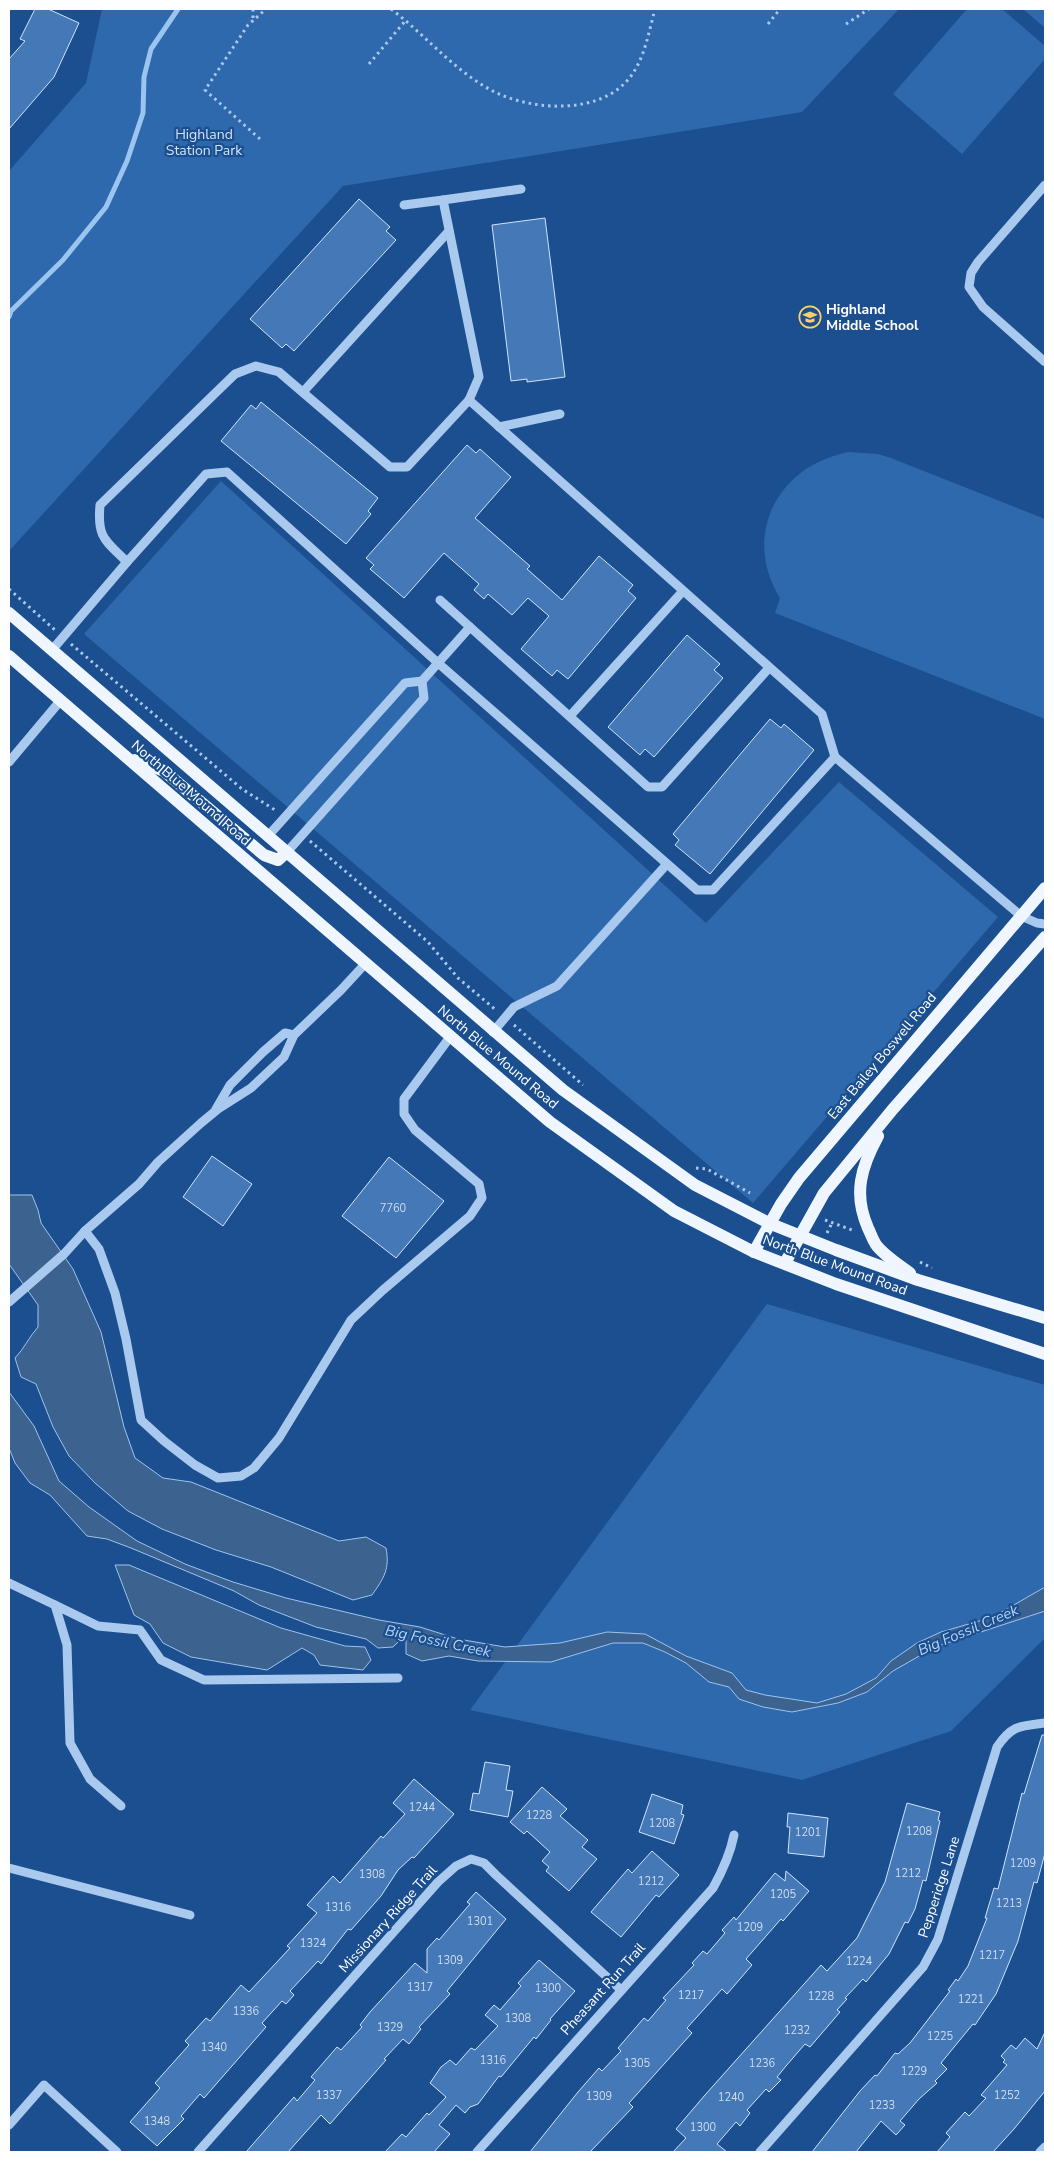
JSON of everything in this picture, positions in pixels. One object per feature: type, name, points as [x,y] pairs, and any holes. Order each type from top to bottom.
[{"type":"main road","name":"North Blue Mound Road","points":[[9,613],[493,1032],[563,1090],[695,1185],[771,1224],[799,1236],[918,1280],[1045,1318]]},
{"type":"main road","name":"North Blue Mound Road","points":[[9,656],[550,1122],[674,1211],[754,1252],[836,1284],[1045,1354]]},
{"type":"main road","points":[[126,757],[164,771],[264,856],[278,860],[287,852]]},
{"type":"main road","name":"East Bailey Boswell Road","points":[[754,1252],[781,1204],[799,1178],[1045,888]]},
{"type":"main road","points":[[785,1263],[824,1193],[893,1109],[1045,937]]},
{"type":"main road","name":"North Blue Mound Road","points":[[893,1109],[865,1162],[860,1184],[860,1205],[876,1246],[918,1280]]},
{"type":"street","points":[[1045,185],[978,262],[972,273],[969,286],[983,307],[1045,362]]},
{"type":"street","points":[[404,205],[521,189]]},
{"type":"street","points":[[127,562],[104,539],[98,524],[100,505],[235,374],[256,366],[279,372],[390,467],[407,467],[470,400],[479,376],[443,200]]},
{"type":"street","points":[[303,392],[449,231]]},
{"type":"street","points":[[470,400],[822,714],[835,758],[1021,916],[1037,924],[1045,924]]},
{"type":"street","points":[[499,427],[560,414]]},
{"type":"street","points":[[52,650],[127,562],[206,474],[227,472],[696,890],[713,890],[835,758]]},
{"type":"street","points":[[570,716],[683,591]]},
{"type":"street","points":[[440,600],[648,787],[662,787],[769,668]]},
{"type":"street","points":[[268,836],[405,683],[422,681],[470,627]]},
{"type":"street","points":[[287,852],[424,698],[422,681]]},
{"type":"street","points":[[9,762],[61,700]]},
{"type":"street","points":[[493,1032],[514,1007],[557,986],[667,864]]},
{"type":"street","points":[[9,1302],[139,1184],[158,1162],[215,1112],[258,1082],[284,1057],[294,1035],[342,990],[365,964]]},
{"type":"street","points":[[215,1112],[230,1085],[263,1052],[285,1033],[294,1035]]},
{"type":"street","points":[[85,1231],[99,1249],[115,1293],[142,1420],[195,1466],[218,1478],[241,1476],[254,1468],[279,1438],[352,1320],[383,1290],[470,1216],[482,1198],[479,1184],[415,1130],[404,1114],[404,1099],[450,1037]]},
{"type":"street","points":[[9,1583],[98,1626],[140,1630],[161,1660],[204,1680],[398,1678]]},
{"type":"street","points":[[55,1605],[68,1645],[70,1743],[90,1779],[121,1806]]},
{"type":"street","name":"Pepperidge Lane","points":[[760,2152],[923,1967],[938,1939],[997,1747],[1007,1733],[1025,1725],[1045,1723]]},
{"type":"street","name":"Pheasant Run Trail","points":[[477,2152],[620,1989],[712,1888],[724,1869],[731,1852],[734,1835]]},
{"type":"street","name":"Missionary Ridge Trail","points":[[198,2152],[438,1882],[456,1866],[471,1859],[484,1864],[620,1989]]},
{"type":"street","points":[[9,1868],[190,1915]]},
{"type":"street","points":[[9,2125],[44,2085],[117,2152]]},
{"type":"street","points":[[1040,2152],[1045,2146]]},
{"type":"path","points":[[252,9],[253,19]]},
{"type":"path","points":[[260,139],[205,90],[219,65],[253,19],[266,9]]},
{"type":"path","points":[[391,9],[406,20],[455,65],[485,87],[506,97],[529,104],[563,107],[605,96],[624,84],[632,75],[639,61],[655,9]]},
{"type":"path","points":[[768,24],[780,9]]},
{"type":"path","points":[[846,24],[869,9]]},
{"type":"path","points":[[369,64],[406,20]]},
{"type":"path","points":[[9,589],[242,790],[273,808],[284,818]]},
{"type":"path","points":[[302,834],[428,942],[458,978],[587,1088]]},
{"type":"path","points":[[691,1166],[707,1169],[750,1193]]},
{"type":"path","points":[[824,1220],[852,1230]]},
{"type":"path","points":[[826,1236],[832,1223]]},
{"type":"path","points":[[916,1260],[940,1270]]},
{"type":"green space","name":"Highland Station Park","points":[[102,9],[899,9],[802,112],[343,186],[9,551],[9,171],[86,83]]},
{"type":"green space","points":[[967,9],[1002,9],[1045,46],[1045,59],[962,154],[893,94]]},
{"type":"green space","points":[[1023,9],[1045,9],[1045,28]]},
{"type":"green space","points":[[849,452],[878,454],[891,458],[1045,519],[1045,719],[775,613],[780,598],[769,574],[764,550],[766,528],[773,506],[786,487],[803,471],[824,459]]},
{"type":"green space","points":[[221,481],[706,923],[839,782],[998,917],[753,1203],[84,634]]},
{"type":"green space","points":[[767,1304],[1045,1385],[1045,1638],[951,1731],[802,1780],[470,1710]]},
{"type":"water","points":[[9,1195],[32,1195],[41,1223],[73,1269],[101,1332],[124,1427],[135,1458],[163,1478],[191,1482],[339,1541],[366,1537],[386,1548],[387,1562],[385,1573],[372,1595],[353,1600],[271,1567],[216,1550],[162,1529],[128,1511],[95,1483],[69,1456],[53,1427],[36,1384],[21,1377],[15,1358],[38,1327],[38,1305],[9,1264]]},
{"type":"water","name":"Big Fossil Creek","points":[[9,1392],[34,1426],[59,1481],[89,1507],[137,1541],[185,1564],[233,1582],[286,1598],[379,1620],[420,1627],[458,1639],[505,1647],[560,1643],[607,1632],[645,1634],[686,1656],[732,1673],[746,1690],[817,1703],[846,1694],[876,1678],[891,1661],[917,1643],[941,1632],[993,1617],[1045,1587],[1045,1611],[935,1647],[893,1671],[867,1692],[838,1703],[792,1712],[763,1707],[739,1699],[729,1687],[709,1682],[686,1663],[643,1643],[613,1643],[551,1662],[478,1661],[449,1656],[422,1661],[406,1654],[406,1640],[401,1639],[393,1647],[378,1648],[366,1639],[316,1627],[259,1605],[234,1591],[131,1548],[107,1539],[87,1536],[50,1495],[30,1483],[15,1463],[9,1448]]},
{"type":"water","points":[[115,1565],[129,1565],[281,1628],[345,1646],[365,1647],[371,1660],[363,1670],[320,1665],[314,1655],[302,1648],[267,1670],[191,1657],[163,1643],[150,1624],[134,1615]]},
{"type":"building","points":[[35,9],[48,9],[79,23],[54,77],[9,129],[9,59],[25,41],[20,39]]},
{"type":"building","points":[[359,199],[390,227],[386,231],[396,240],[294,351],[286,344],[282,348],[250,319]]},
{"type":"building","points":[[545,218],[565,377],[527,382],[527,379],[511,381],[492,225]]},
{"type":"building","points":[[261,402],[378,498],[368,511],[371,514],[346,544],[221,441],[251,405],[256,409]]},
{"type":"building","points":[[467,445],[476,453],[480,449],[511,477],[475,518],[530,566],[527,569],[562,600],[599,556],[633,585],[628,591],[636,598],[568,679],[557,670],[552,676],[521,649],[549,616],[528,598],[512,615],[488,594],[484,599],[474,590],[479,584],[444,553],[404,598],[370,569],[374,565],[366,558]]},
{"type":"building","points":[[687,635],[720,664],[714,670],[723,678],[654,757],[645,749],[640,755],[608,727]]},
{"type":"building","points":[[770,719],[781,728],[784,724],[814,750],[710,874],[675,845],[679,840],[673,834]]},
{"type":"building","points":[[212,1156],[252,1184],[223,1226],[183,1197]]},
{"type":"building","points":[[389,1157],[444,1201],[396,1258],[342,1216]]},
{"type":"building","points":[[1042,1735],[1045,1735],[1045,1853],[1037,1883],[1034,1882],[1018,1941],[996,1994],[975,2025],[973,2024],[941,2063],[947,2069],[935,2081],[937,2083],[919,2099],[900,2121],[905,2125],[896,2135],[881,2121],[856,2152],[812,2152],[860,2091],[875,2075],[877,2076],[895,2053],[898,2054],[910,2043],[950,1991],[948,1990],[956,1979],[958,1981],[968,1966],[987,1918],[985,1918],[994,1888],[998,1889],[1022,1793],[1024,1794]]},
{"type":"building","points":[[485,1762],[510,1766],[506,1790],[513,1791],[508,1817],[470,1810],[473,1793],[479,1794]]},
{"type":"building","points":[[414,1779],[454,1814],[414,1858],[412,1857],[398,1870],[381,1896],[351,1930],[348,1929],[321,1964],[318,1961],[290,1991],[294,1995],[286,2004],[282,2001],[262,2023],[266,2027],[204,2098],[200,2094],[181,2116],[184,2119],[157,2146],[130,2122],[160,2088],[155,2083],[189,2045],[185,2041],[206,2018],[210,2021],[241,1985],[249,1992],[290,1948],[287,1946],[317,1913],[307,1905],[333,1876],[340,1883],[381,1836],[383,1838],[405,1814],[393,1803]]},
{"type":"building","points":[[542,1787],[567,1809],[560,1816],[588,1840],[582,1847],[597,1859],[569,1891],[546,1871],[549,1867],[542,1861],[550,1852],[527,1831],[524,1834],[510,1822]]},
{"type":"building","points":[[652,1794],[683,1805],[681,1814],[684,1815],[674,1844],[639,1832]]},
{"type":"building","points":[[907,1803],[940,1812],[938,1820],[940,1821],[926,1881],[923,1880],[915,1909],[908,1923],[905,1922],[889,1954],[866,1982],[863,1979],[845,1998],[847,1999],[837,2010],[840,2012],[810,2047],[805,2044],[786,2066],[777,2077],[781,2080],[769,2092],[766,2089],[747,2110],[750,2113],[740,2126],[736,2122],[717,2144],[727,2152],[673,2152],[686,2138],[676,2129],[705,2095],[821,1965],[827,1971],[857,1938],[885,1882]]},
{"type":"building","points":[[788,1813],[828,1818],[824,1857],[788,1853],[790,1827],[787,1827]]},
{"type":"building","points":[[652,1851],[679,1875],[659,1897],[656,1895],[621,1937],[591,1912],[628,1869],[632,1873]]},
{"type":"building","points":[[786,1871],[809,1891],[783,1921],[781,1919],[746,1959],[752,1965],[727,1994],[722,1989],[687,2028],[692,2033],[629,2103],[633,2107],[590,2152],[530,2152],[599,2068],[602,2071],[621,2051],[618,2048],[644,2018],[648,2021],[666,2000],[663,1998],[694,1965],[692,1963],[703,1951],[707,1954],[725,1933],[722,1930],[734,1917],[736,1920],[775,1873],[785,1881]]},
{"type":"building","points":[[476,1892],[506,1919],[447,1991],[450,1994],[419,2027],[421,2029],[409,2044],[403,2039],[330,2124],[321,2115],[288,2152],[246,2152],[294,2097],[297,2101],[315,2080],[311,2077],[337,2047],[341,2050],[362,2027],[360,2025],[370,2012],[415,1963],[427,1973],[427,1949],[437,1938],[439,1940],[470,1904],[467,1902]]},
{"type":"building","points":[[539,1960],[575,1991],[550,2019],[536,2039],[534,2037],[501,2077],[499,2076],[478,2104],[470,2107],[465,2113],[456,2105],[439,2125],[450,2134],[434,2152],[385,2152],[402,2134],[406,2137],[427,2113],[429,2115],[446,2097],[430,2083],[441,2067],[450,2060],[456,2065],[471,2048],[475,2050],[498,2026],[485,2015],[494,2005],[500,2010],[521,1986],[518,1983]]},
{"type":"building","points":[[1045,2032],[1045,2091],[1014,2129],[993,2152],[937,2152],[950,2137],[946,2133],[965,2112],[969,2116],[986,2098],[981,2095],[1007,2065],[1003,2062],[1005,2060],[1001,2056],[1011,2045],[1016,2049],[1025,2038],[1037,2049]]},
{"type":"waterway","points":[[9,317],[11,311],[63,260],[106,207],[127,161],[143,113],[144,77],[151,49],[178,9]]},
{"type":"place","name":"Highland Middle School","points":[[810,317]]}]
